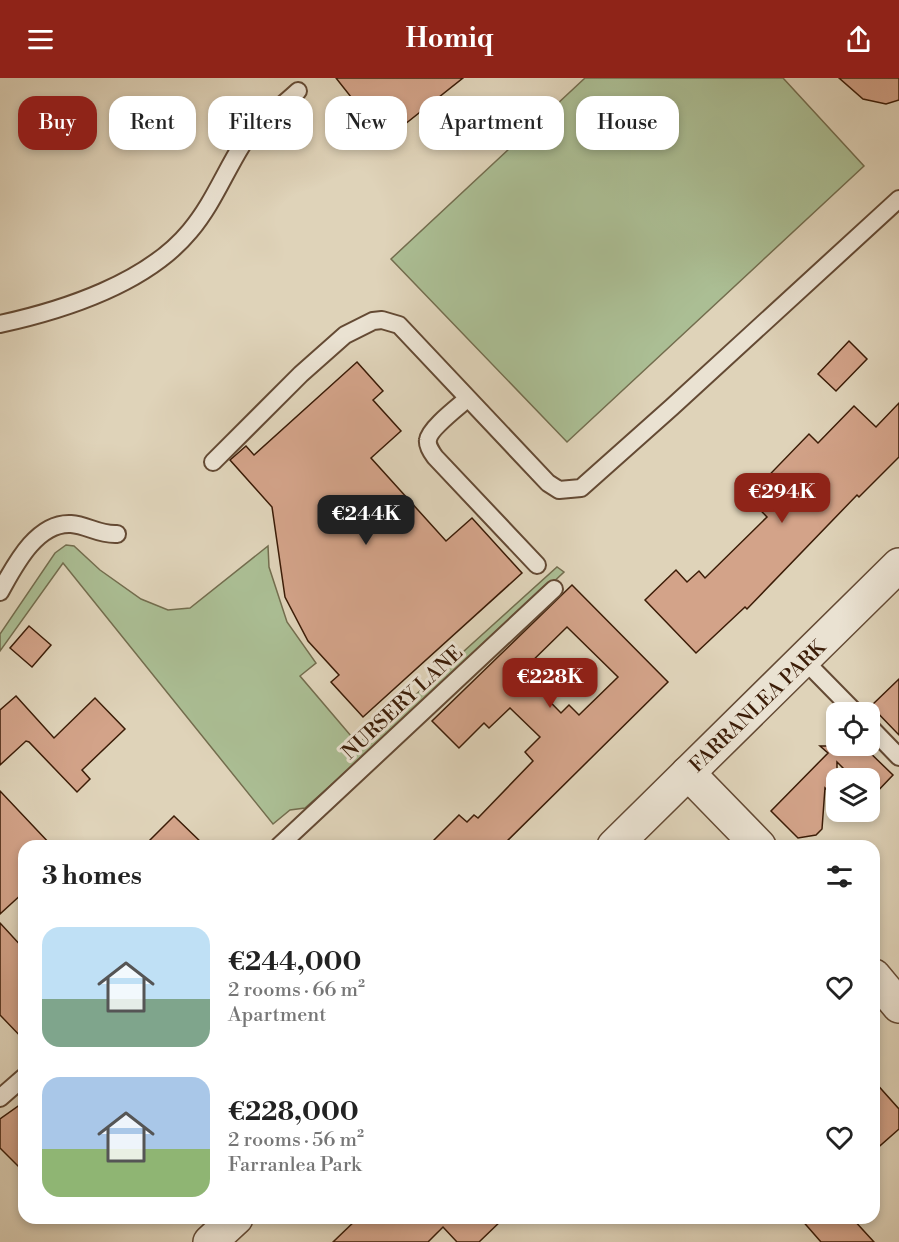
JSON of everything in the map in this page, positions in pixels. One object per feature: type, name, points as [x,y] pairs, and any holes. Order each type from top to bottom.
[{"type":"street","name":"FARRANLEA PARK","points":[[620,840],[899,565]]},
{"type":"street","points":[[688,773],[753,840]]},
{"type":"street","points":[[880,983],[899,1006]]},
{"type":"street","points":[[210,1242],[230,1224]]},
{"type":"lane","points":[[0,324],[90,296],[118,285],[157,264],[190,231],[204,212],[243,143],[298,91]]},
{"type":"lane","points":[[213,462],[301,374],[345,335],[373,321],[382,320],[399,325],[548,483],[559,490],[581,488],[899,199]]},
{"type":"lane","points":[[467,399],[431,432],[428,440],[429,446],[435,457],[537,565]]},
{"type":"lane","points":[[0,592],[22,553],[48,531],[72,524],[96,532],[117,534]]},
{"type":"lane","name":"NURSERY LANE","points":[[285,840],[554,589]]},
{"type":"lane","points":[[804,660],[845,702]]},
{"type":"lane","points":[[880,737],[899,757]]},
{"type":"lane","points":[[0,1098],[18,1082]]},
{"type":"green space","points":[[585,78],[783,78],[864,166],[567,442],[391,259],[508,150],[564,150],[564,98]]},
{"type":"green space","points":[[66,545],[74,546],[100,570],[141,599],[168,610],[190,608],[268,546],[269,567],[287,622],[316,663],[300,676],[357,743],[380,727],[557,567],[564,572],[421,706],[305,808],[290,810],[273,824],[63,563],[0,651],[0,634],[55,553]]},
{"type":"building","points":[[336,78],[463,78],[440,96],[419,96],[419,113],[407,123],[407,96],[350,96]]},
{"type":"building","points":[[839,78],[899,78],[899,100],[886,104],[863,99]]},
{"type":"building","points":[[849,341],[867,359],[836,391],[818,374]]},
{"type":"building","points":[[357,362],[383,391],[373,400],[401,431],[371,458],[446,541],[472,518],[522,573],[363,717],[331,682],[339,675],[308,641],[285,597],[272,507],[230,460],[246,446],[254,455]]},
{"type":"building","points":[[899,403],[899,457],[859,497],[857,495],[747,609],[745,607],[696,653],[645,600],[676,570],[687,582],[699,571],[705,578],[767,517],[748,497],[809,434],[818,443],[854,406],[876,427]]},
{"type":"building","points":[[572,585],[668,682],[508,840],[434,840],[459,815],[467,822],[474,815],[478,818],[533,761],[525,752],[540,737],[510,708],[489,728],[484,723],[459,748],[432,721]],"holes":[[[567,627],[618,677],[579,715],[569,705],[561,713],[521,672]]]},
{"type":"building","points":[[29,626],[51,645],[32,667],[10,648]]},
{"type":"building","points":[[899,679],[899,735],[880,715],[880,702],[875,702]]},
{"type":"building","points":[[16,696],[54,738],[95,698],[125,729],[82,770],[90,779],[77,792],[29,742],[26,741],[0,765],[0,710]]},
{"type":"building","points":[[826,755],[873,756],[893,775],[880,789],[880,768],[843,768],[837,762],[837,768],[826,768],[822,829],[816,835],[798,838],[771,811]]},
{"type":"building","points":[[0,791],[46,840],[18,840],[18,898],[0,914]]},
{"type":"building","points":[[174,816],[199,840],[150,840]]},
{"type":"building","points":[[0,923],[18,942],[18,1034],[0,1015]]},
{"type":"building","points":[[880,1088],[899,1109],[899,1129],[880,1146]]},
{"type":"building","points":[[18,1106],[18,1166],[0,1148],[0,1119]]},
{"type":"building","points":[[352,1224],[498,1224],[479,1242],[457,1242],[443,1227],[428,1242],[333,1242]]},
{"type":"building","points":[[805,1224],[858,1224],[874,1242],[821,1242]]}]
